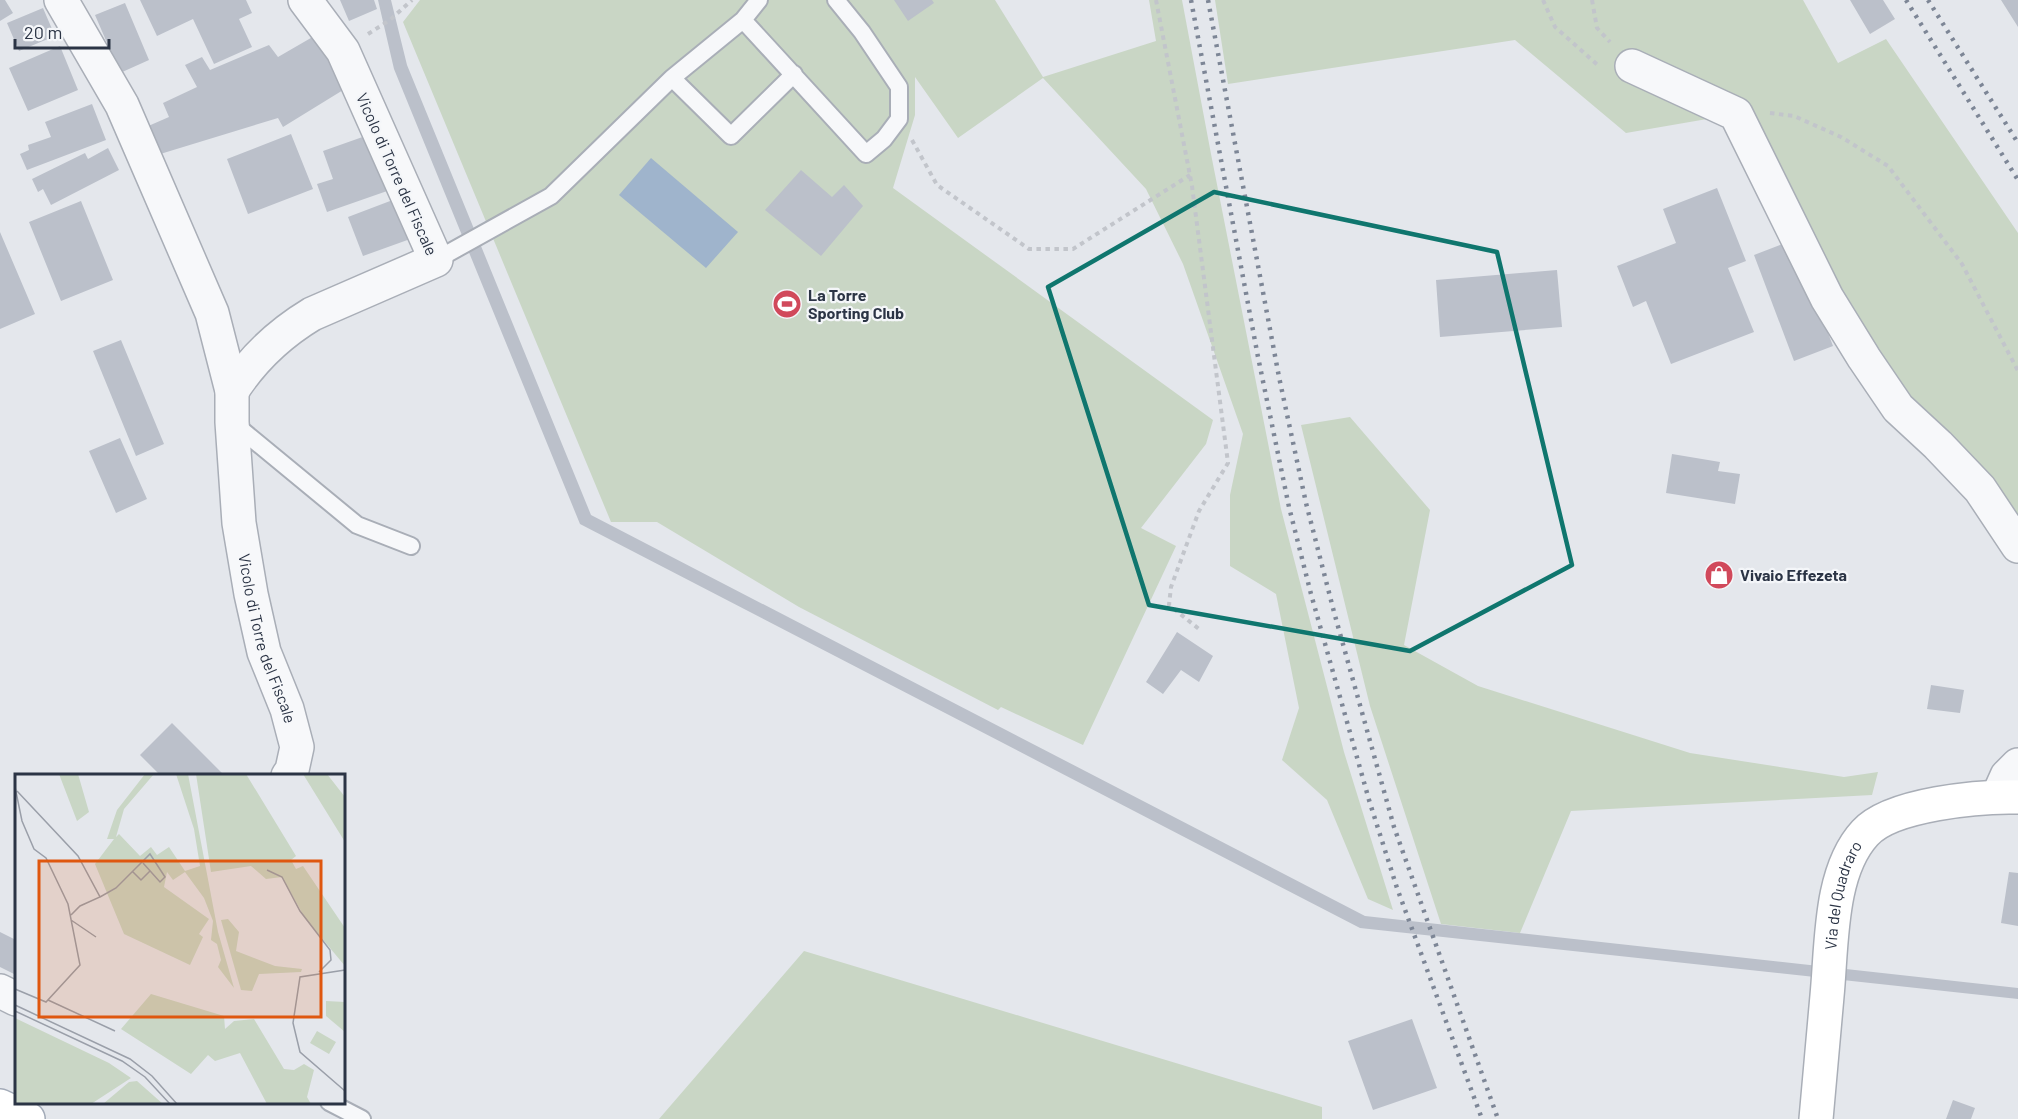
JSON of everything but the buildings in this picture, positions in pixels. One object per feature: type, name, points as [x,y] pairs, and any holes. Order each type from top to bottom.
[{"type":"main road","name":"Via del Quadraro","points":[[1816,1119],[1836,903],[1846,864],[1855,846],[1865,832],[1878,822],[1897,814],[1955,801],[2008,796]]},
{"type":"main road","points":[[0,1106],[28,1119]]},
{"type":"street","name":"Vicolo di Torre del Fiscale","points":[[61,0],[122,105],[212,313],[232,406],[239,523],[251,594],[264,652],[287,709],[297,747],[289,774]]},
{"type":"street","name":"Vicolo di Torre del Fiscale","points":[[232,406],[263,350],[295,324],[312,314],[436,260],[343,51],[305,0]]},
{"type":"street","points":[[1632,66],[1736,114],[1827,298],[1864,358],[1898,408],[1980,489],[2018,546]]},
{"type":"street","points":[[2008,796],[2007,776],[2018,765]]},
{"type":"street","points":[[0,991],[15,998]]},
{"type":"lane","points":[[436,260],[551,196],[672,78],[743,20],[759,0]]},
{"type":"lane","points":[[743,20],[866,154],[884,139],[899,119],[899,87],[862,32],[836,0]]},
{"type":"lane","points":[[672,78],[730,136],[794,74]]},
{"type":"lane","points":[[232,406],[357,525],[411,546]]},
{"type":"lane","points":[[333,1104],[362,1119]]},
{"type":"path","points":[[343,51],[390,20],[412,0]]},
{"type":"path","points":[[1156,0],[1190,175],[1228,463],[1199,511],[1171,587],[1169,605],[1199,629]]},
{"type":"path","points":[[1543,0],[1555,27],[1606,72],[1632,66],[1597,28],[1592,0]]},
{"type":"path","points":[[1736,114],[1766,113],[1794,116],[1841,136],[1888,166],[1962,264],[2018,371]]},
{"type":"path","points":[[899,119],[937,185],[1029,249],[1073,249],[1190,175]]},
{"type":"highlighted area","points":[[1214,192],[1497,252],[1572,565],[1410,651],[1149,605],[1048,287]]},
{"type":"green space","name":"La Torre Sporting Club","points":[[420,0],[995,0],[1043,77],[1156,41],[1149,0],[1182,0],[1281,509],[1344,752],[1393,910],[1368,899],[1327,800],[1282,760],[1299,708],[1276,594],[1230,566],[1230,495],[1243,434],[1183,264],[1146,189],[1043,78],[958,138],[915,77],[915,115],[893,188],[1213,420],[1206,444],[1141,528],[1176,546],[1083,745],[1001,707],[998,710],[799,607],[657,522],[611,522],[403,22]]},
{"type":"green space","points":[[1215,0],[1803,0],[1838,63],[1886,39],[2018,233],[2018,559],[1898,408],[1736,114],[1626,133],[1515,40],[1228,84]]},
{"type":"green space","points":[[1350,417],[1430,510],[1404,645],[1478,686],[1690,753],[1844,777],[1878,772],[1872,795],[1571,811],[1520,933],[1441,924],[1370,706],[1301,425]]},
{"type":"green space","points":[[804,951],[1322,1107],[1322,1119],[659,1119]]},
{"type":"water","points":[[651,158],[738,232],[706,268],[619,195]]},
{"type":"railway","points":[[1191,0],[1258,357],[1289,507],[1311,594],[1369,800],[1397,888],[1482,1119]]},
{"type":"railway","points":[[1208,0],[1279,377],[1306,503],[1334,612],[1394,827],[1498,1119]]},
{"type":"railway","points":[[1906,0],[2018,180]]},
{"type":"railway","points":[[1928,0],[2018,143]]},
{"type":"place","name":"La Torre Sporting Club","points":[[787,304]]},
{"type":"place","name":"Vivaio Effezeta","points":[[1719,575]]}]
